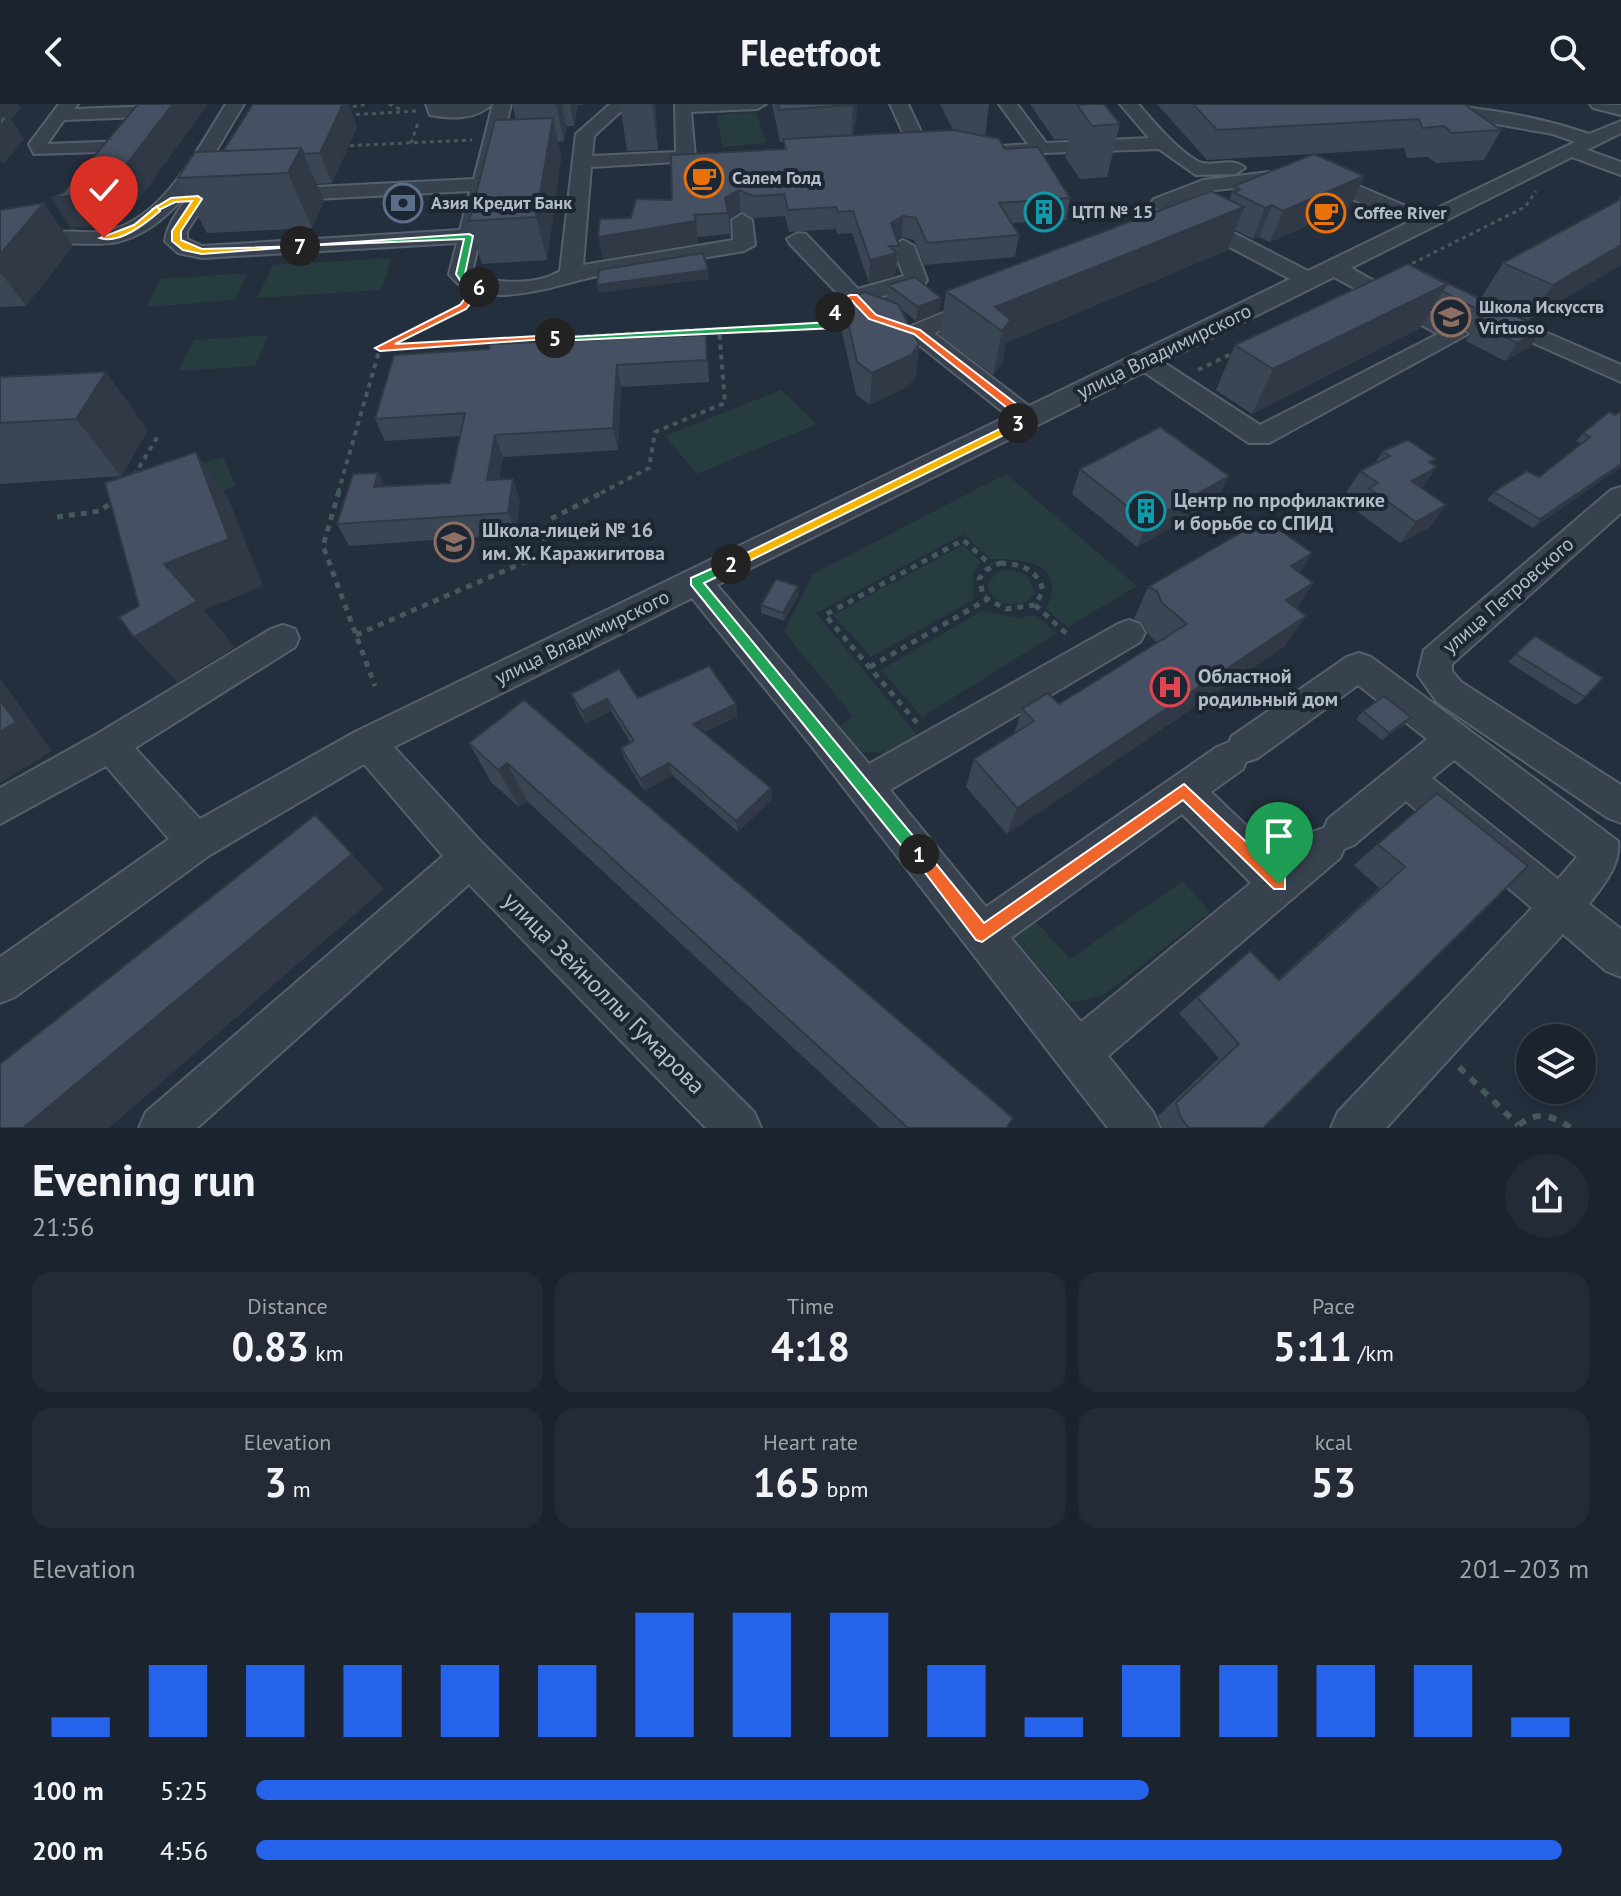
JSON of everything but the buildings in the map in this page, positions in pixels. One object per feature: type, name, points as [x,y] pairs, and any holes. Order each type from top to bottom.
[{"type":"street","points":[[0,248],[61,228],[70,240],[120,235],[173,199],[235,104]]},
{"type":"street","points":[[575,153],[693,157],[675,108],[757,104]]},
{"type":"street","points":[[899,104],[909,143],[973,146],[994,151],[1041,149],[1087,137],[1163,143]]},
{"type":"street","points":[[988,104],[1002,124],[1023,124]]},
{"type":"street","points":[[1008,104],[1041,149]]},
{"type":"street","points":[[1129,104],[1163,143],[1196,169],[1256,168],[1304,174],[1328,180],[1427,222]]},
{"type":"street","points":[[1411,104],[1557,129],[1621,169]]},
{"type":"street","points":[[1599,104],[1621,110]]},
{"type":"street","points":[[429,107],[442,112],[498,105],[496,148],[481,185],[460,274],[465,281],[480,286],[552,284],[571,274],[744,245],[742,220]]},
{"type":"street","points":[[571,274],[575,153],[585,134],[625,108]]},
{"type":"street","points":[[105,171],[126,147],[156,111],[64,110],[38,144],[41,150],[126,147]]},
{"type":"street","name":"улица Владимирского","points":[[0,982],[196,842],[368,743],[1621,126]]},
{"type":"street","points":[[1304,174],[1203,186],[1161,203],[1309,280]]},
{"type":"street","points":[[261,196],[481,185]]},
{"type":"street","points":[[173,199],[205,198],[177,231],[176,241],[186,248],[202,252],[469,236]]},
{"type":"street","points":[[1166,233],[1195,221]]},
{"type":"street","points":[[798,239],[873,317],[917,332],[1028,418]]},
{"type":"street","points":[[853,297],[916,280],[903,246]]},
{"type":"street","points":[[1367,253],[1400,270]]},
{"type":"street","points":[[1334,268],[1456,334]]},
{"type":"street","points":[[917,332],[1005,297]]},
{"type":"street","points":[[1144,361],[1259,437],[1456,334],[1487,313],[1621,374]]},
{"type":"street","name":"улица Петровского","points":[[1621,497],[1436,659],[1435,675],[1449,692],[1621,806]]},
{"type":"street","points":[[696,582],[864,786],[1137,1128]]},
{"type":"street","points":[[864,786],[1129,633]]},
{"type":"street","points":[[0,807],[110,745],[283,638]]},
{"type":"street","points":[[982,934],[1359,667],[1604,854],[1561,907],[1354,1128]]},
{"type":"street","points":[[1077,1054],[1453,739]]},
{"type":"street","name":"улица Зейноллы Гумарова","points":[[368,743],[470,858],[738,1128]]},
{"type":"street","points":[[110,745],[196,842]]},
{"type":"street","points":[[1405,778],[1621,956]]},
{"type":"street","points":[[1184,791],[1279,884]]},
{"type":"street","points":[[162,1128],[470,858]]},
{"type":"path","points":[[339,109],[368,104]]},
{"type":"path","points":[[389,104],[406,112]]},
{"type":"path","points":[[425,104],[429,107]]},
{"type":"path","points":[[350,106],[346,115],[406,112],[429,107]]},
{"type":"path","points":[[411,143],[429,107]]},
{"type":"path","points":[[333,147],[411,143],[496,148]]},
{"type":"path","points":[[1400,270],[1525,207],[1533,192],[1545,186]]},
{"type":"path","points":[[375,686],[323,546],[380,348],[463,307],[480,286]]},
{"type":"path","points":[[380,348],[836,325],[835,306],[853,297]]},
{"type":"path","points":[[356,635],[541,555],[549,520],[649,468],[655,432],[725,403],[719,329]]},
{"type":"path","points":[[1175,382],[1244,347]]},
{"type":"path","points":[[132,480],[158,436]]},
{"type":"path","points":[[57,517],[100,511],[125,491]]},
{"type":"path","points":[[935,745],[825,615],[963,540],[991,565]]},
{"type":"path","points":[[991,565],[1021,565],[1037,576],[1043,591],[1035,605],[1016,611],[986,600],[978,585],[983,570],[991,565]]},
{"type":"path","points":[[870,667],[986,600]]},
{"type":"path","points":[[1035,605],[1089,654]]},
{"type":"path","points":[[1434,1043],[1518,1127],[1536,1115],[1549,1117],[1571,1128]]},
{"type":"green space","points":[[756,112],[766,143],[723,147],[716,115]]},
{"type":"green space","points":[[392,258],[381,290],[257,298],[273,265]]},
{"type":"green space","points":[[248,273],[235,300],[146,307],[161,279]]},
{"type":"green space","points":[[269,335],[255,366],[178,371],[194,340]]},
{"type":"green space","points":[[781,390],[817,424],[697,474],[665,436]]},
{"type":"green space","points":[[223,457],[236,486],[156,516],[145,485]]},
{"type":"green space","points":[[1006,474],[1137,586],[1068,627],[1046,609],[1052,594],[1052,582],[1047,573],[1029,563],[990,559],[964,534],[816,613],[918,736],[890,753],[862,752],[838,728],[853,716],[784,632],[813,574]]},
{"type":"green space","points":[[963,545],[981,562],[973,572],[973,600],[871,657],[833,615]]},
{"type":"green space","points":[[1014,570],[1027,575],[1035,592],[1027,601],[1016,605],[993,597],[987,585],[998,571]]},
{"type":"green space","points":[[981,611],[1019,618],[1035,615],[1057,633],[922,717],[881,670]]},
{"type":"green space","points":[[1183,881],[1210,912],[1104,995],[1070,1003],[1009,933],[1032,917],[1070,959]]},
{"type":"place","name":"Салем Голд","points":[[704,178]]},
{"type":"place","name":"Азия Кредит Банк","points":[[403,203]]},
{"type":"place","name":"ЦТП № 15","points":[[1044,212]]},
{"type":"place","name":"Coffee River","points":[[1326,213]]},
{"type":"place","name":"Школа Искусств Virtuoso","points":[[1451,317]]},
{"type":"place","name":"Центр по профилактике и борьбе со СПИД","points":[[1146,511]]},
{"type":"place","name":"Школа-лицей № 16 им. Ж. Каражигитова","points":[[454,542]]},
{"type":"place","name":"Областной родильный дом","points":[[1170,687]]},
{"type":"route","points":[[104,238],[120,235],[137,226],[173,199],[198,199],[177,231],[176,241],[186,248],[202,252],[469,236],[460,274],[465,281],[480,286],[463,307],[380,348],[836,325],[835,306],[853,297],[873,317],[917,332],[1028,418],[696,582],[822,733],[982,934],[1184,791],[1279,884]]}]
